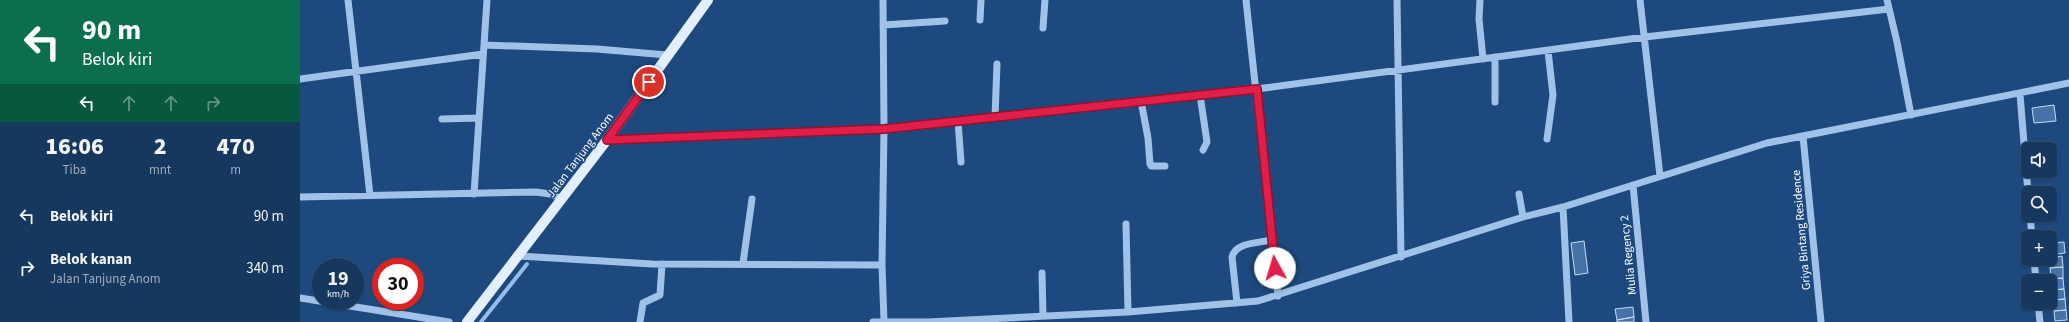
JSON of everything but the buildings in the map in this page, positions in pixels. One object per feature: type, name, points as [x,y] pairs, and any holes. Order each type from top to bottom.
[{"type":"main road","name":"Jalan Tanjung Anom","points":[[467,322],[563,199],[708,0]]},
{"type":"street","points":[[348,0],[370,195]]},
{"type":"street","points":[[474,194],[486,0]]},
{"type":"street","points":[[883,0],[884,129],[882,265],[887,322]]},
{"type":"street","points":[[980,20],[981,0]]},
{"type":"street","points":[[1043,28],[1045,0]]},
{"type":"street","points":[[1246,0],[1257,89],[1278,296]]},
{"type":"street","points":[[1397,0],[1401,257]]},
{"type":"street","points":[[1480,0],[1479,19],[1483,59]]},
{"type":"street","points":[[1640,0],[1660,176]]},
{"type":"street","points":[[1886,0],[1910,115]]},
{"type":"street","points":[[607,140],[884,129],[1257,89],[1645,37],[1889,9]]},
{"type":"street","points":[[883,25],[945,21]]},
{"type":"street","points":[[484,45],[597,49],[667,56]]},
{"type":"street","points":[[1547,139],[1553,95],[1548,51]]},
{"type":"street","points":[[300,79],[483,54]]},
{"type":"street","points":[[1495,57],[1495,102]]},
{"type":"street","points":[[995,117],[997,64]]},
{"type":"street","points":[[873,322],[994,320],[1128,312],[1237,303],[1278,296],[1523,217],[1563,207],[1767,143],[2020,94],[2069,83]]},
{"type":"street","points":[[2020,94],[2027,186]]},
{"type":"street","points":[[1200,95],[1207,142],[1203,150]]},
{"type":"street","points":[[1141,101],[1148,138],[1150,164],[1151,166],[1165,166]]},
{"type":"street","points":[[442,119],[478,118]]},
{"type":"street","points":[[958,121],[961,162]]},
{"type":"street","name":"Griya Bintang Residence","points":[[1803,136],[1821,322]]},
{"type":"street","name":"Mulia Regency 2","points":[[1633,185],[1646,322]]},
{"type":"street","points":[[300,197],[536,192],[550,194],[563,199]]},
{"type":"street","points":[[1519,194],[1523,217]]},
{"type":"street","points":[[743,263],[752,199]]},
{"type":"street","points":[[1563,207],[1568,322]]},
{"type":"street","points":[[1126,224],[1128,312]]},
{"type":"street","points":[[1237,303],[1232,257],[1233,251],[1240,247],[1272,240]]},
{"type":"street","points":[[519,256],[662,264],[743,263],[882,265]]},
{"type":"street","points":[[640,322],[643,303],[660,295],[662,264]]},
{"type":"street","points":[[1042,272],[1043,316]]},
{"type":"street","points":[[300,298],[449,322]]},
{"type":"street","points":[[2039,310],[2040,322]]},
{"type":"waterway","points":[[481,322],[527,264]]},
{"type":"route","points":[[649,82],[607,140],[884,129],[1257,89],[1275,268]]}]
